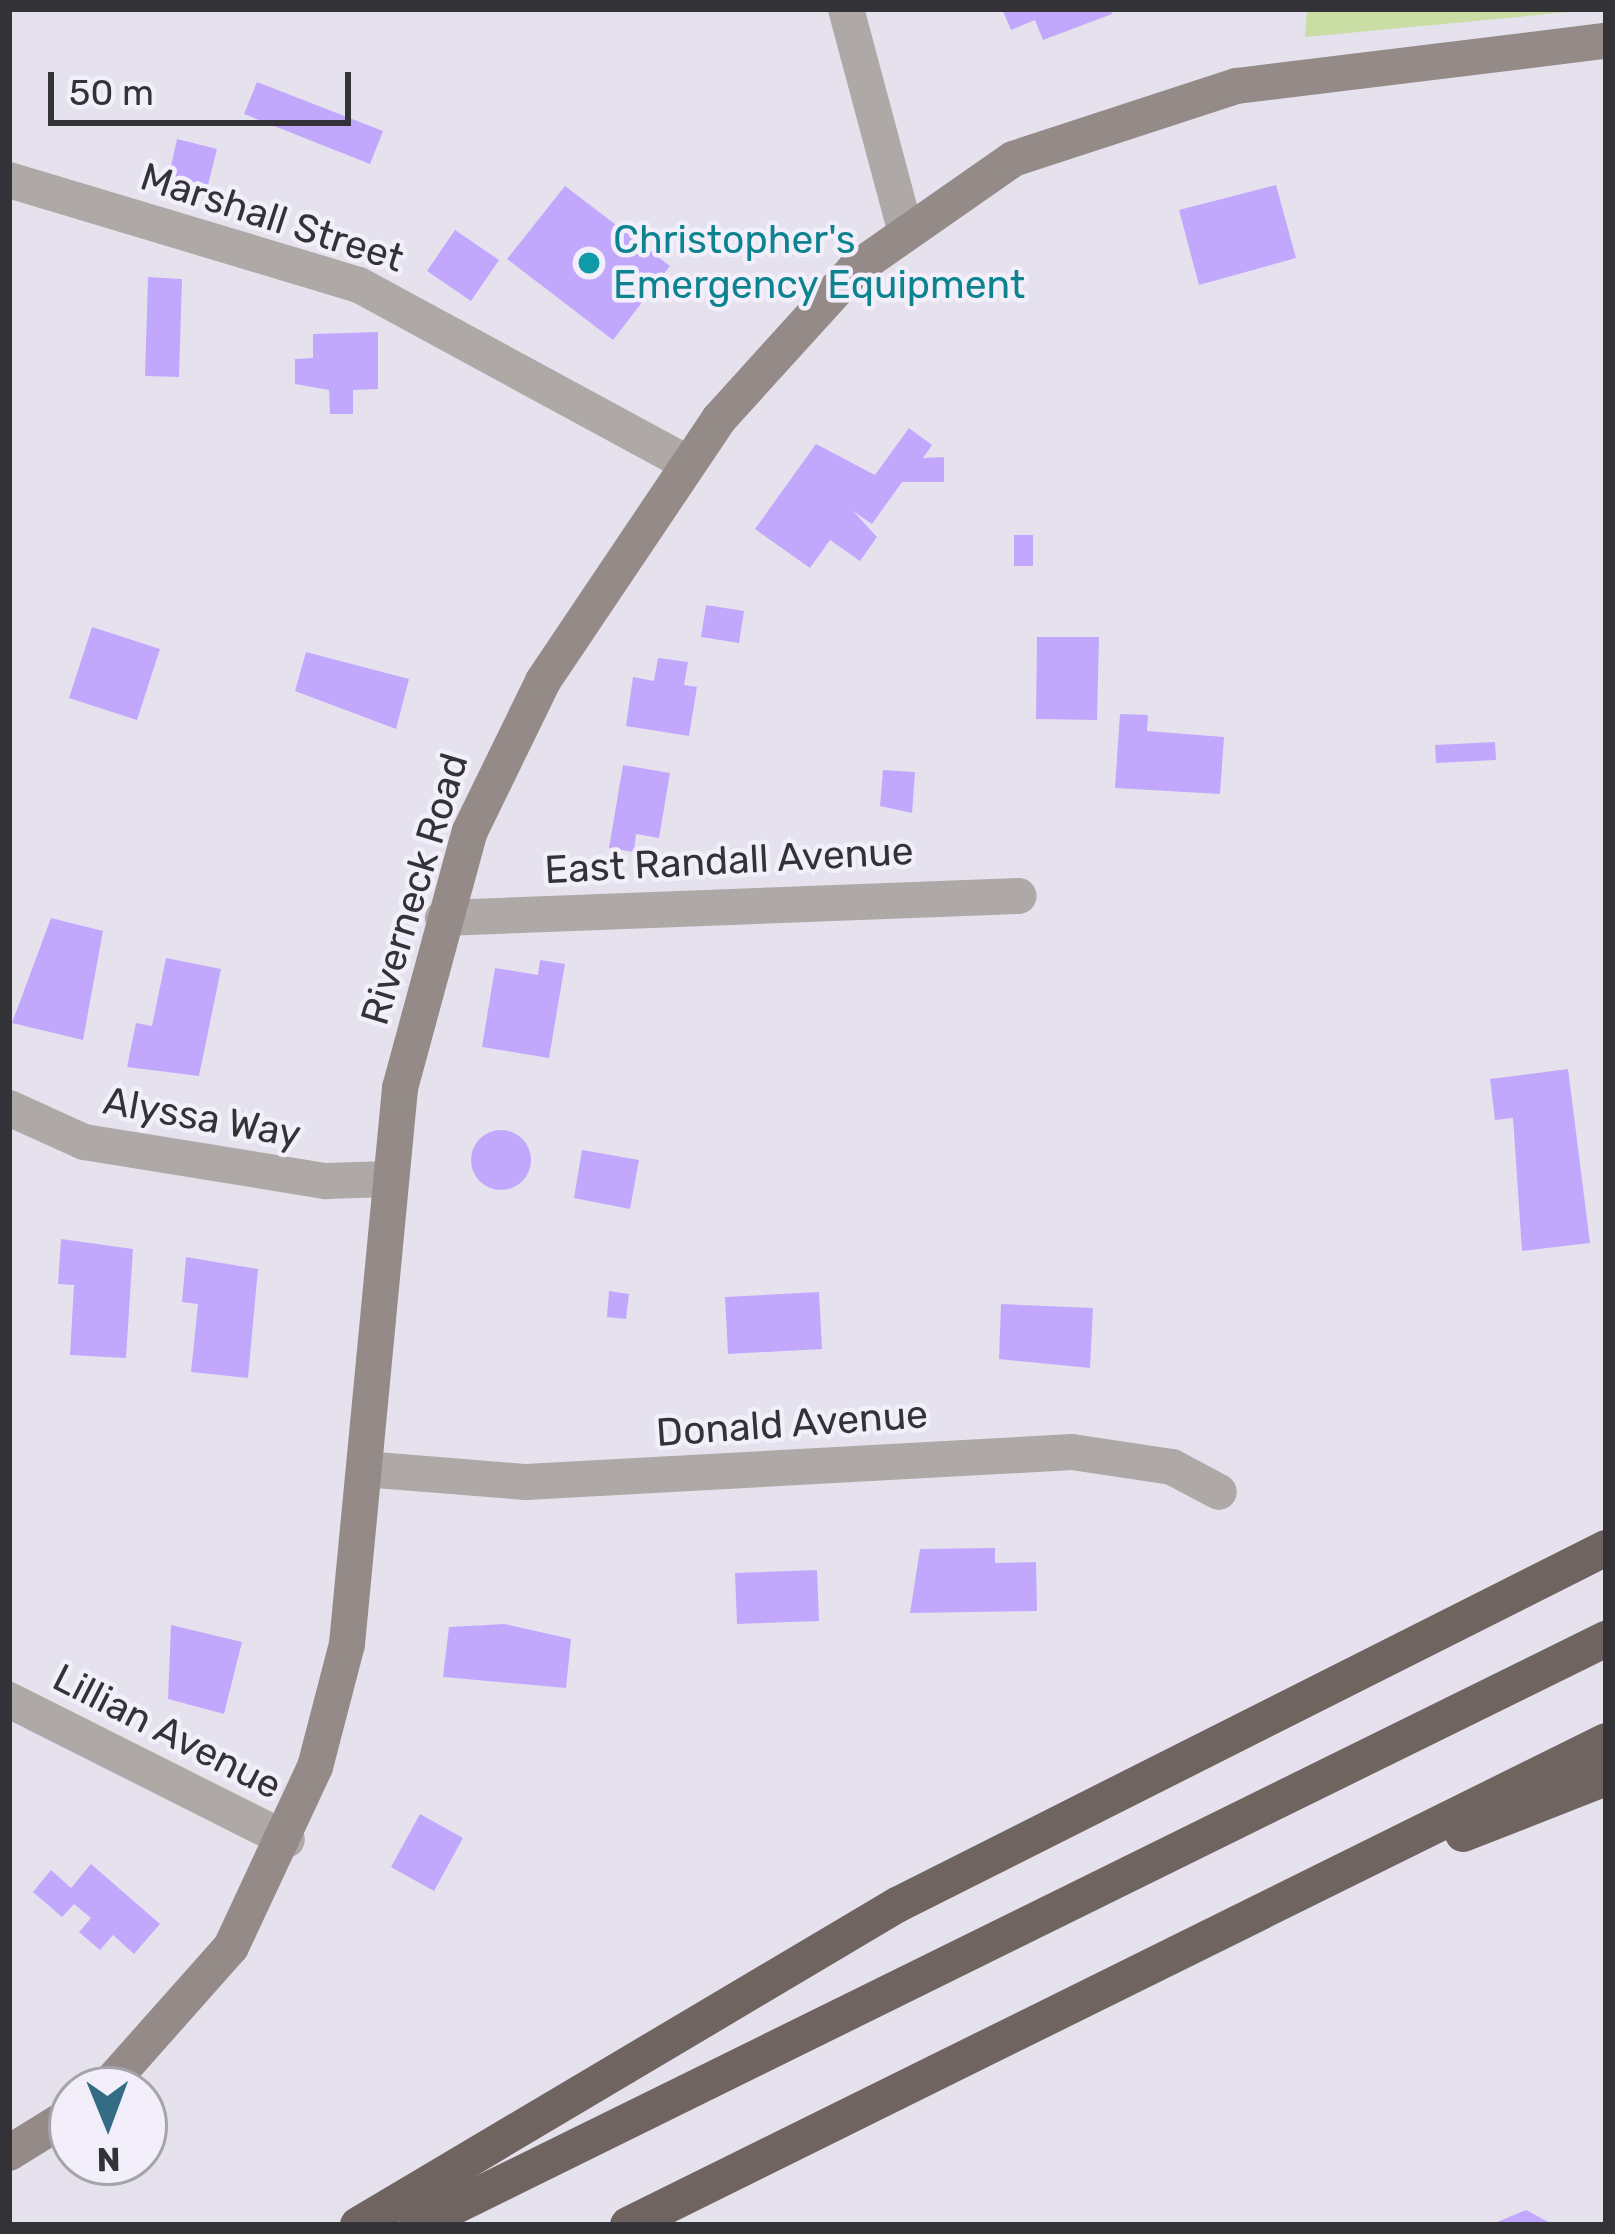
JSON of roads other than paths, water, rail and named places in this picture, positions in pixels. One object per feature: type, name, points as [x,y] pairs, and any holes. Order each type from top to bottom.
[{"type":"highway","points":[[358,2225],[897,1905],[1606,1548]]},
{"type":"highway","points":[[416,2225],[1606,1640]]},
{"type":"highway","points":[[628,2225],[1180,1944],[1606,1741]]},
{"type":"highway","points":[[1180,1944],[1606,1778]]},
{"type":"main road","name":"Riverneck Road","points":[[127,2066],[200,1990],[287,1840],[347,1644],[388,1179],[442,918],[503,747],[688,464],[799,323],[904,225],[1083,130],[1237,86],[1606,41]]},
{"type":"main road","points":[[9,2153],[48,2129]]},
{"type":"street","points":[[846,9],[904,225]]},
{"type":"street","name":"Marshall Street","points":[[9,180],[359,285],[688,464]]},
{"type":"street","name":"East Randall Avenue","points":[[442,918],[1019,896]]},
{"type":"street","name":"Alyssa Way","points":[[9,1108],[84,1142],[326,1181],[388,1179]]},
{"type":"street","name":"Donald Avenue","points":[[364,1469],[526,1482],[1072,1452],[1172,1467],[1219,1492]]},
{"type":"street","name":"Lillian Avenue","points":[[9,1700],[287,1840]]},
{"type":"place","name":"Christopher's Emergency Equipment","points":[[589,263]]}]
